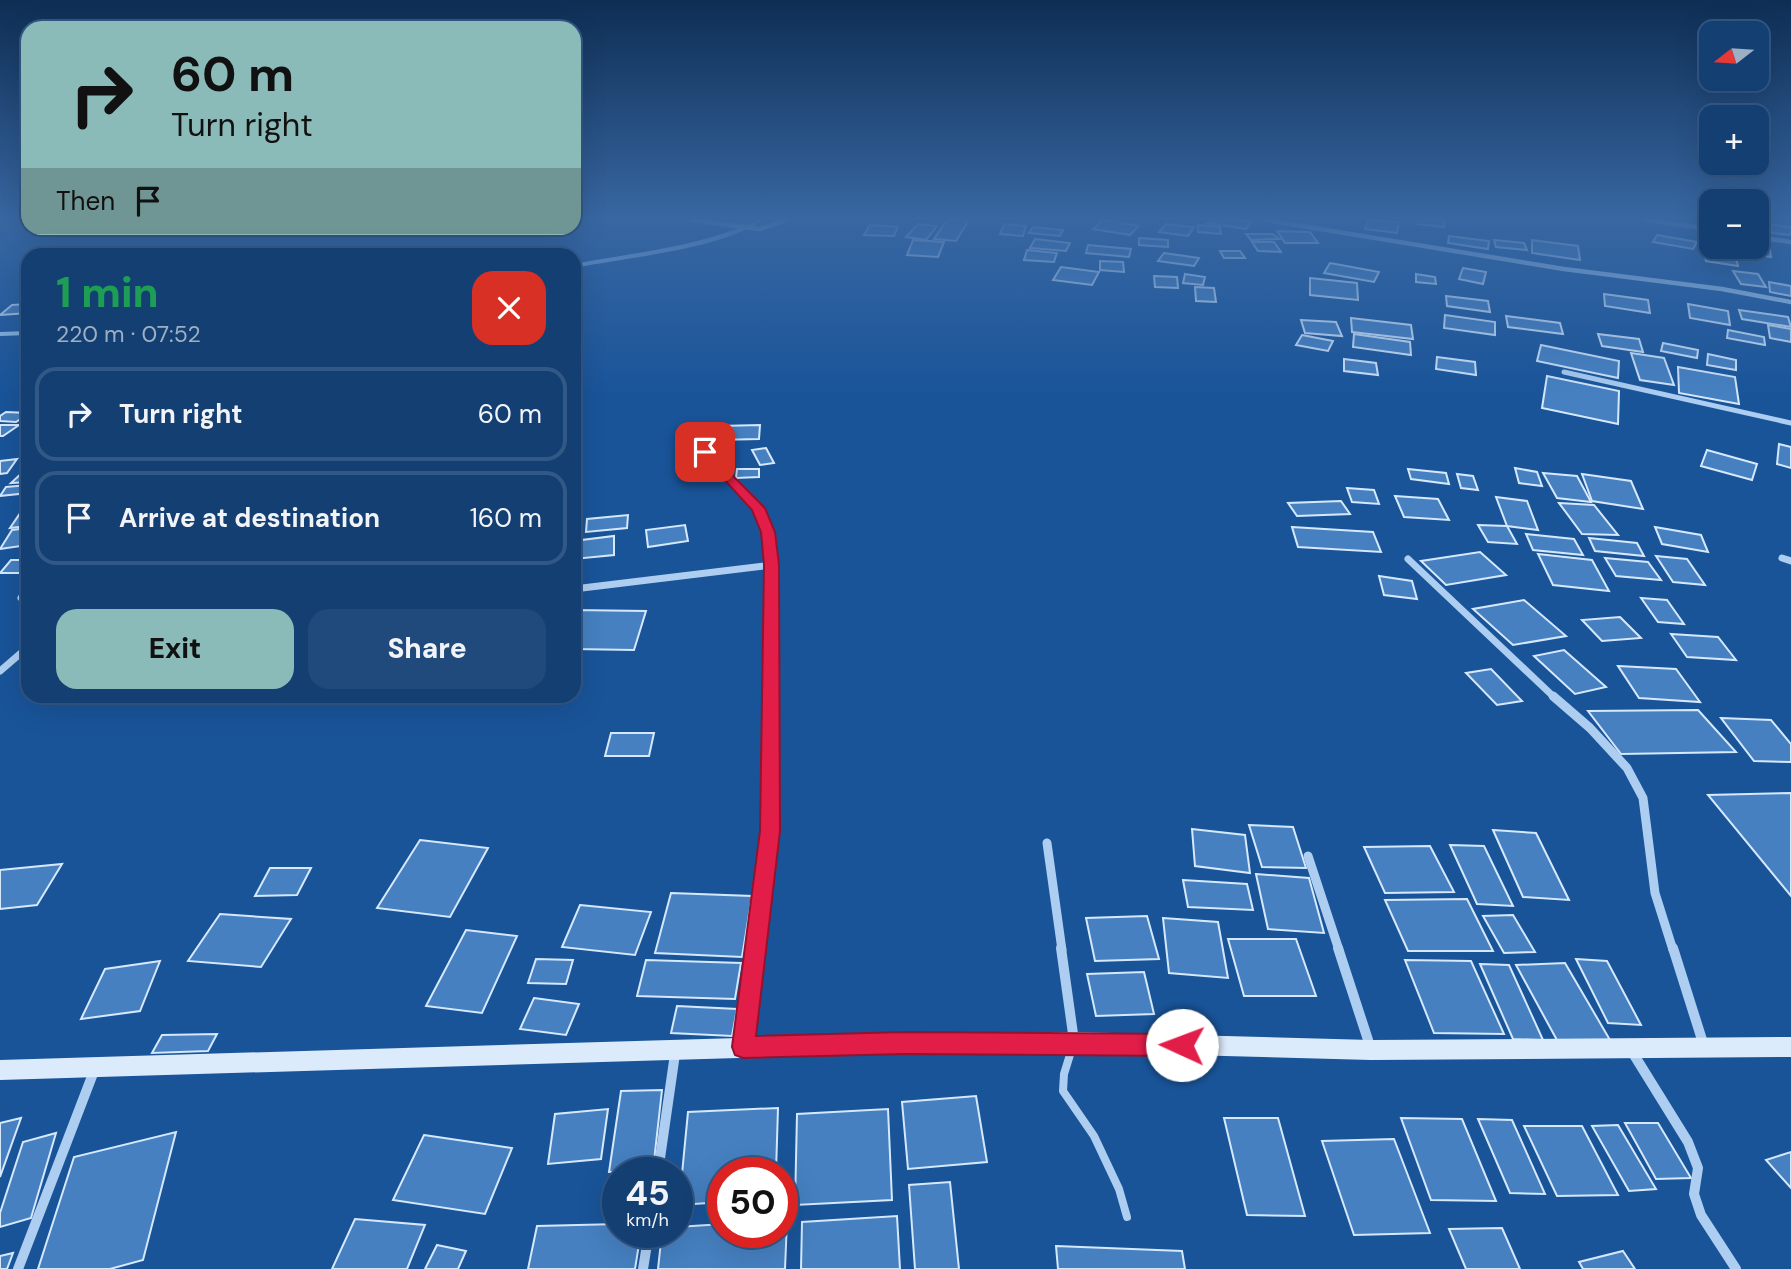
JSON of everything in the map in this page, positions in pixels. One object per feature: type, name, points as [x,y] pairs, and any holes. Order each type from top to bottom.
[{"type":"main road","points":[[0,1070],[743,1047],[1074,1042],[1371,1050],[1791,1047]]},
{"type":"street","points":[[1629,279],[1731,289],[1791,302]]},
{"type":"street","points":[[1564,372],[1791,423]]},
{"type":"street","points":[[710,426],[704,445],[705,452],[758,508],[768,532],[772,565],[770,831],[743,1047]]},
{"type":"street","points":[[1782,558],[1791,561]]},
{"type":"street","points":[[1408,559],[1531,678],[1590,728],[1628,768],[1643,798],[1645,833],[1655,893],[1704,1049]]},
{"type":"street","points":[[581,588],[772,565]]},
{"type":"street","points":[[0,671],[21,653]]},
{"type":"street","points":[[1047,843],[1074,1042]]},
{"type":"street","points":[[1308,856],[1371,1050]]},
{"type":"street","points":[[660,1157],[676,1049]]},
{"type":"street","points":[[1630,1050],[1688,1142],[1698,1168],[1694,1194],[1701,1215],[1735,1269]]},
{"type":"street","points":[[18,1269],[95,1067]]},
{"type":"street","points":[[643,1269],[646,1248]]},
{"type":"lane","points":[[1074,1042],[1064,1074],[1063,1091],[1094,1136],[1119,1188],[1126,1217]]},
{"type":"building","points":[[1053,279],[1095,279],[1092,285]]},
{"type":"building","points":[[1154,279],[1177,279],[1178,288],[1155,287]]},
{"type":"building","points":[[1184,279],[1204,279],[1203,285],[1183,283]]},
{"type":"building","points":[[1310,279],[1357,283],[1358,300],[1310,295]]},
{"type":"building","points":[[1416,279],[1435,279],[1436,284],[1416,282]]},
{"type":"building","points":[[1460,279],[1484,279],[1483,284]]},
{"type":"building","points":[[1738,279],[1761,279],[1766,287],[1741,284]]},
{"type":"building","points":[[1769,282],[1791,286],[1791,296],[1770,292]]},
{"type":"building","points":[[1195,287],[1214,288],[1216,302],[1196,301]]},
{"type":"building","points":[[1604,294],[1648,300],[1650,313],[1605,306]]},
{"type":"building","points":[[1446,296],[1488,301],[1490,312],[1447,306]]},
{"type":"building","points":[[21,304],[21,314],[0,315],[12,305]]},
{"type":"building","points":[[1688,304],[1728,311],[1730,325],[1690,318]]},
{"type":"building","points":[[1739,310],[1788,317],[1791,327],[1742,319]]},
{"type":"building","points":[[1445,315],[1495,322],[1495,335],[1444,328]]},
{"type":"building","points":[[1506,316],[1560,323],[1563,334],[1508,327]]},
{"type":"building","points":[[1351,318],[1411,325],[1413,339],[1352,332]]},
{"type":"building","points":[[1301,320],[1336,322],[1342,336],[1305,333]]},
{"type":"building","points":[[1768,325],[1791,329],[1791,342],[1770,338]]},
{"type":"building","points":[[1728,330],[1764,337],[1765,345],[1727,338]]},
{"type":"building","points":[[1354,334],[1410,342],[1411,355],[1353,347]]},
{"type":"building","points":[[1598,334],[1639,339],[1643,352],[1602,346]]},
{"type":"building","points":[[1302,335],[1333,341],[1328,351],[1296,345]]},
{"type":"building","points":[[1663,343],[1698,350],[1697,358],[1661,351]]},
{"type":"building","points":[[1541,345],[1619,361],[1618,378],[1537,361]]},
{"type":"building","points":[[1631,353],[1664,358],[1674,385],[1640,380]]},
{"type":"building","points":[[1708,354],[1736,360],[1736,370],[1707,365]]},
{"type":"building","points":[[1437,357],[1475,362],[1476,375],[1436,369]]},
{"type":"building","points":[[1344,359],[1376,363],[1378,375],[1344,371]]},
{"type":"building","points":[[1678,367],[1735,377],[1739,404],[1679,393]]},
{"type":"building","points":[[1547,376],[1619,391],[1618,424],[1542,408]]},
{"type":"building","points":[[6,412],[21,413],[21,419],[16,422],[0,421],[0,416]]},
{"type":"building","points":[[0,425],[19,425],[0,436]]},
{"type":"building","points":[[760,425],[759,439],[717,440],[719,426]]},
{"type":"building","points":[[1779,444],[1791,447],[1791,468],[1777,464]]},
{"type":"building","points":[[766,448],[774,463],[760,465],[752,450]]},
{"type":"building","points":[[1707,450],[1757,464],[1752,480],[1701,466]]},
{"type":"building","points":[[17,459],[7,473],[0,474],[0,461]]},
{"type":"building","points":[[1515,468],[1537,472],[1542,486],[1519,483]]},
{"type":"building","points":[[737,469],[759,469],[759,477],[736,478]]},
{"type":"building","points":[[1408,469],[1446,473],[1449,484],[1411,479]]},
{"type":"building","points":[[1543,473],[1577,476],[1591,502],[1557,498]]},
{"type":"building","points":[[21,474],[21,482],[11,483]]},
{"type":"building","points":[[1457,474],[1473,476],[1478,490],[1461,488]]},
{"type":"building","points":[[1582,474],[1631,481],[1643,509],[1592,501]]},
{"type":"building","points":[[21,486],[21,494],[0,496],[6,487]]},
{"type":"building","points":[[1347,488],[1374,490],[1379,504],[1352,502]]},
{"type":"building","points":[[1395,496],[1438,499],[1449,520],[1404,517]]},
{"type":"building","points":[[1496,497],[1527,501],[1538,530],[1507,526]]},
{"type":"building","points":[[1341,501],[1350,514],[1297,516],[1288,503]]},
{"type":"building","points":[[1559,503],[1594,505],[1618,535],[1582,534]]},
{"type":"building","points":[[21,512],[21,527],[10,528]]},
{"type":"building","points":[[628,515],[627,528],[586,532],[587,519]]},
{"type":"building","points":[[685,525],[688,541],[648,547],[646,530]]},
{"type":"building","points":[[1478,525],[1507,526],[1517,544],[1488,542]]},
{"type":"building","points":[[1292,527],[1373,532],[1381,552],[1298,547]]},
{"type":"building","points":[[1655,527],[1701,535],[1708,552],[1662,544]]},
{"type":"building","points":[[21,529],[21,546],[0,549],[12,530]]},
{"type":"building","points":[[1526,534],[1574,539],[1583,555],[1533,550]]},
{"type":"building","points":[[614,536],[614,555],[581,558],[581,540]]},
{"type":"building","points":[[1589,538],[1637,543],[1644,556],[1595,551]]},
{"type":"building","points":[[1480,552],[1506,575],[1446,585],[1421,561]]},
{"type":"building","points":[[1538,554],[1592,560],[1609,591],[1553,585]]},
{"type":"building","points":[[1656,556],[1687,559],[1705,585],[1673,582]]},
{"type":"building","points":[[1605,558],[1648,562],[1661,580],[1616,576]]},
{"type":"building","points":[[11,560],[21,560],[21,573],[0,573]]},
{"type":"building","points":[[1379,576],[1412,581],[1417,599],[1384,595]]},
{"type":"building","points":[[1641,598],[1667,600],[1684,624],[1658,622]]},
{"type":"building","points":[[1524,600],[1566,636],[1513,645],[1473,609]]},
{"type":"building","points":[[581,610],[646,611],[634,650],[581,649]]},
{"type":"building","points":[[1620,617],[1641,638],[1602,641],[1582,620]]},
{"type":"building","points":[[1671,634],[1718,637],[1736,660],[1687,657]]},
{"type":"building","points":[[1564,650],[1606,687],[1575,694],[1534,656]]},
{"type":"building","points":[[1618,666],[1676,669],[1700,702],[1639,698]]},
{"type":"building","points":[[1491,669],[1522,701],[1497,705],[1466,673]]},
{"type":"building","points":[[1698,710],[1736,752],[1621,754],[1588,711]]},
{"type":"building","points":[[1721,718],[1771,720],[1791,744],[1791,762],[1754,761]]},
{"type":"building","points":[[611,733],[654,733],[649,756],[605,756]]},
{"type":"building","points":[[1791,793],[1791,896],[1708,795]]},
{"type":"building","points":[[1249,825],[1293,827],[1306,868],[1262,867]]},
{"type":"building","points":[[1192,829],[1245,835],[1250,873],[1195,866]]},
{"type":"building","points":[[1493,830],[1536,833],[1569,900],[1523,897]]},
{"type":"building","points":[[420,840],[488,848],[450,917],[377,908]]},
{"type":"building","points":[[1450,845],[1484,846],[1513,906],[1477,904]]},
{"type":"building","points":[[1430,846],[1454,892],[1385,893],[1364,847]]},
{"type":"building","points":[[62,864],[37,905],[0,909],[0,870]]},
{"type":"building","points":[[270,868],[311,868],[297,895],[255,896]]},
{"type":"building","points":[[1256,874],[1309,878],[1324,933],[1268,929]]},
{"type":"building","points":[[1183,880],[1247,884],[1253,910],[1188,907]]},
{"type":"building","points":[[671,893],[752,896],[742,957],[655,953]]},
{"type":"building","points":[[1467,899],[1493,951],[1408,951],[1385,900]]},
{"type":"building","points":[[580,905],[651,912],[635,955],[562,947]]},
{"type":"building","points":[[220,914],[291,919],[261,967],[188,961]]},
{"type":"building","points":[[1513,915],[1535,952],[1504,953],[1483,916]]},
{"type":"building","points":[[1147,916],[1159,959],[1095,961],[1086,918]]},
{"type":"building","points":[[1163,918],[1218,922],[1228,978],[1169,973]]},
{"type":"building","points":[[466,930],[517,936],[482,1013],[426,1006]]},
{"type":"building","points":[[1228,939],[1296,939],[1316,996],[1244,996]]},
{"type":"building","points":[[536,959],[573,960],[566,984],[528,983]]},
{"type":"building","points":[[1576,959],[1607,961],[1641,1025],[1608,1023]]},
{"type":"building","points":[[646,960],[741,963],[735,999],[637,996]]},
{"type":"building","points":[[1405,960],[1471,961],[1504,1034],[1434,1033]]},
{"type":"building","points":[[160,961],[140,1011],[81,1019],[105,969]]},
{"type":"building","points":[[1565,963],[1610,1040],[1558,1042],[1516,965]]},
{"type":"building","points":[[1480,964],[1509,965],[1543,1040],[1513,1039]]},
{"type":"building","points":[[1144,972],[1154,1014],[1096,1016],[1087,974]]},
{"type":"building","points":[[534,998],[579,1004],[566,1035],[520,1029]]},
{"type":"building","points":[[677,1006],[737,1009],[732,1036],[671,1033]]},
{"type":"building","points":[[217,1034],[208,1051],[152,1053],[162,1035]]},
{"type":"building","points":[[662,1090],[654,1157],[611,1157],[621,1091]]},
{"type":"building","points":[[976,1096],[987,1162],[908,1169],[902,1102]]},
{"type":"building","points":[[778,1108],[776,1157],[707,1157],[707,1203],[693,1204],[693,1157],[684,1157],[688,1112]]},
{"type":"building","points":[[608,1109],[601,1159],[548,1164],[555,1114]]},
{"type":"building","points":[[888,1109],[892,1200],[798,1205],[797,1114]]},
{"type":"building","points":[[21,1118],[0,1177],[0,1123]]},
{"type":"building","points":[[1224,1118],[1278,1118],[1305,1216],[1247,1215]]},
{"type":"building","points":[[1401,1118],[1462,1119],[1496,1201],[1431,1200]]},
{"type":"building","points":[[1478,1119],[1512,1120],[1545,1194],[1510,1193]]},
{"type":"building","points":[[1625,1123],[1658,1123],[1691,1178],[1656,1179]]},
{"type":"building","points":[[1618,1125],[1656,1189],[1629,1191],[1592,1126]]},
{"type":"building","points":[[1524,1126],[1582,1126],[1618,1195],[1557,1196]]},
{"type":"building","points":[[176,1132],[143,1260],[110,1269],[38,1269],[74,1157]]},
{"type":"building","points":[[56,1133],[31,1218],[0,1227],[0,1213],[23,1142]]},
{"type":"building","points":[[424,1135],[512,1148],[485,1214],[393,1200]]},
{"type":"building","points":[[1394,1139],[1430,1233],[1354,1235],[1322,1141]]},
{"type":"building","points":[[1791,1152],[1791,1188],[1766,1160]]},
{"type":"building","points":[[950,1182],[959,1269],[915,1269],[909,1185]]},
{"type":"building","points":[[897,1216],[900,1269],[801,1269],[802,1222]]},
{"type":"building","points":[[355,1219],[425,1225],[407,1269],[332,1269]]},
{"type":"building","points":[[602,1224],[602,1248],[638,1248],[635,1269],[528,1269],[537,1226]]},
{"type":"building","points":[[707,1225],[707,1248],[786,1248],[785,1269],[658,1269],[660,1248],[693,1248],[693,1226]]},
{"type":"building","points":[[1502,1228],[1520,1269],[1466,1269],[1449,1229]]},
{"type":"building","points":[[437,1245],[466,1251],[458,1269],[425,1269]]},
{"type":"building","points":[[1056,1246],[1182,1251],[1185,1269],[1058,1269]]},
{"type":"building","points":[[1623,1251],[1635,1269],[1583,1269],[1579,1262]]},
{"type":"building","points":[[13,1253],[7,1269],[0,1269],[0,1256]]},
{"type":"waterway","points":[[0,334],[21,333]]},
{"type":"route","points":[[705,452],[758,508],[768,532],[772,565],[770,831],[743,1047],[1074,1042],[1182,1045]]}]
